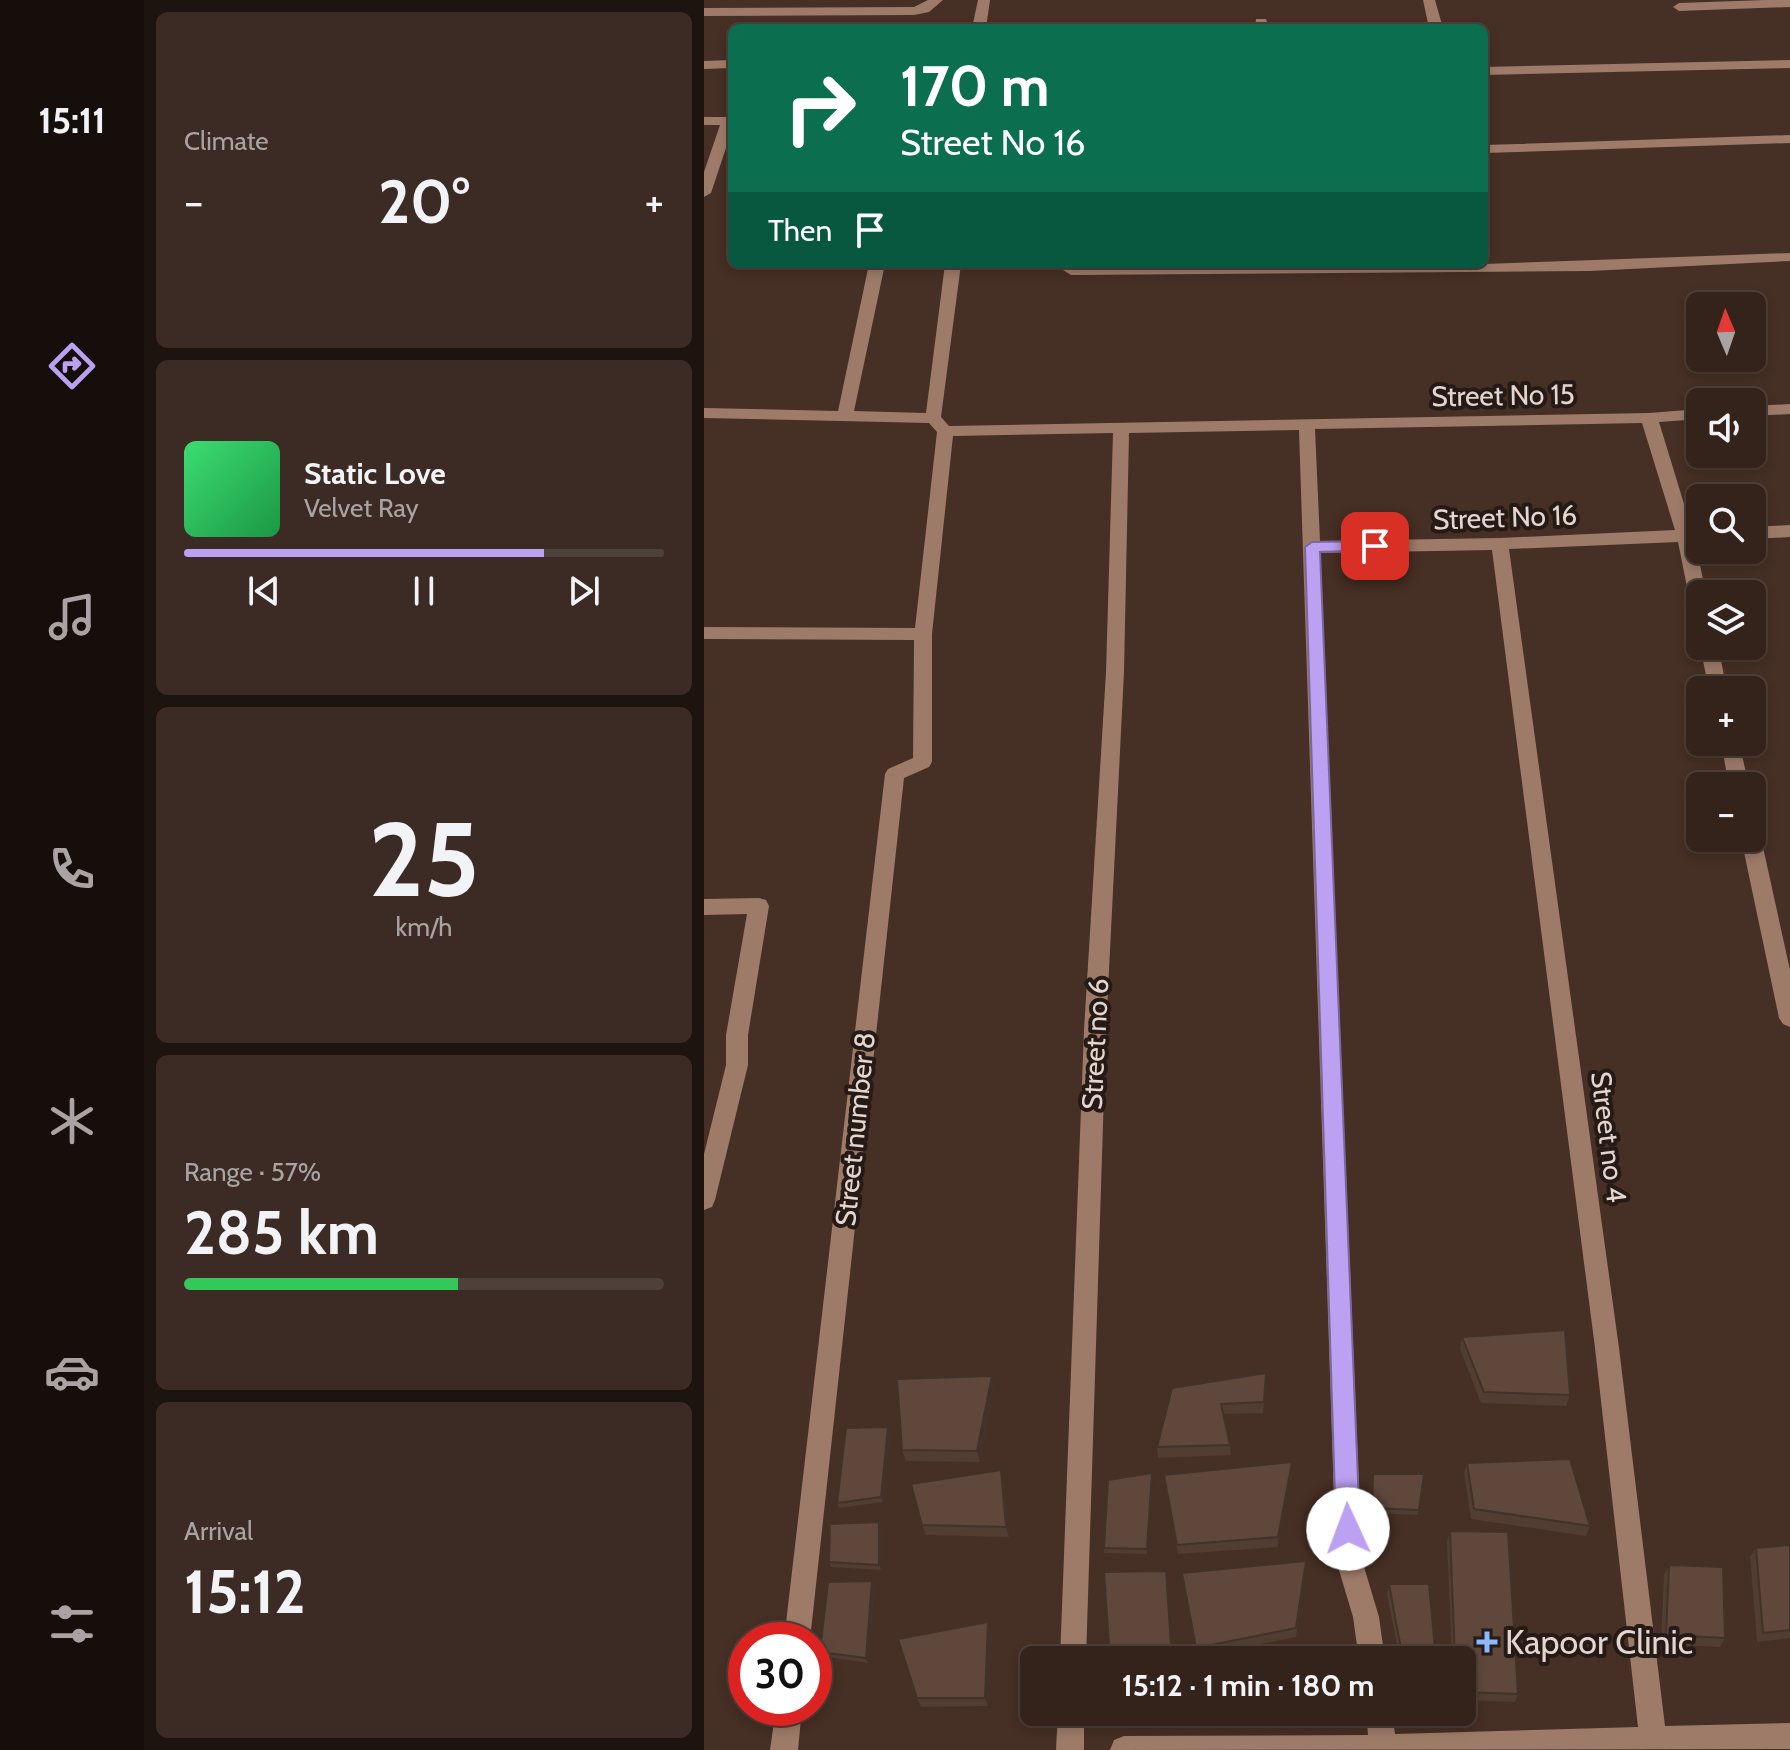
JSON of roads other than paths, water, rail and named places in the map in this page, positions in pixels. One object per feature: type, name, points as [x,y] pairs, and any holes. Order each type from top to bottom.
[{"type":"street","points":[[704,12],[914,11],[924,9],[937,0]]},
{"type":"street","points":[[980,24],[984,0]]},
{"type":"street","points":[[1429,0],[1435,24]]},
{"type":"street","points":[[1679,7],[1790,3]]},
{"type":"street","points":[[704,65],[728,64]]},
{"type":"street","points":[[1488,71],[1790,64]]},
{"type":"street","points":[[704,121],[728,121]]},
{"type":"street","points":[[704,193],[728,127]]},
{"type":"street","points":[[1488,149],[1790,139]]},
{"type":"street","points":[[1488,266],[1590,266],[1790,257]]},
{"type":"street","points":[[845,416],[876,268]]},
{"type":"street","points":[[704,633],[923,634],[953,268]]},
{"type":"street","points":[[1071,270],[1193,268]]},
{"type":"street","points":[[1766,410],[1790,409]]},
{"type":"street","name":"Street No 15","points":[[704,413],[845,416],[939,424],[1121,429],[1686,415]]},
{"type":"street","points":[[1649,418],[1686,520]]},
{"type":"street","points":[[1307,426],[1349,1560],[1366,1617],[1370,1646]]},
{"type":"street","name":"Street no 6","points":[[1073,1646],[1095,1030],[1115,672],[1121,429]]},
{"type":"street","points":[[1766,532],[1790,531]]},
{"type":"street","name":"Street No 16","points":[[1312,547],[1500,544],[1686,536]]},
{"type":"street","name":"Street no 4","points":[[1500,544],[1607,1348],[1653,1744]]},
{"type":"street","name":"Street number 8","points":[[799,1622],[895,774],[922,762],[923,634]]},
{"type":"street","points":[[1754,852],[1790,1018]]},
{"type":"street","points":[[704,907],[759,906],[737,1035],[737,1065],[704,1200]]},
{"type":"street","points":[[784,1750],[787,1726]]},
{"type":"street","points":[[1070,1750],[1071,1726]]},
{"type":"street","points":[[1381,1726],[1384,1749]]},
{"type":"street","points":[[1124,1750],[1653,1744],[1790,1736]]},
{"type":"place","name":"Kapoor Clinic","points":[[1487,1642]]}]
